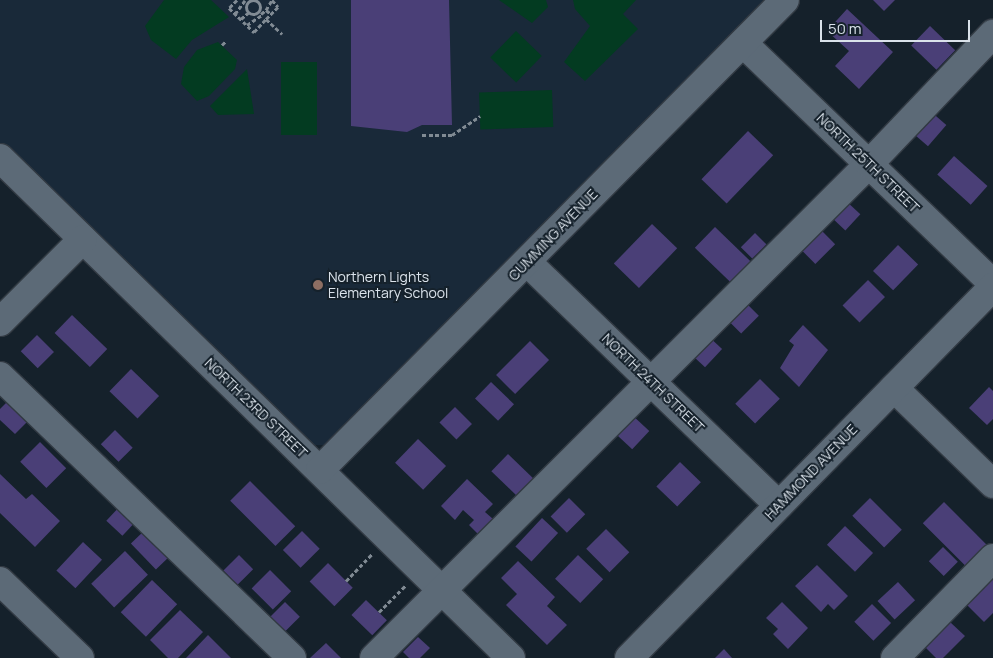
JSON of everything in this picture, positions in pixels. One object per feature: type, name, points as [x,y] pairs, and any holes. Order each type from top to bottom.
[{"type":"street","name":"CUMMING AVENUE","points":[[320,470],[785,0]]},
{"type":"street","points":[[374,658],[441,589],[652,382],[869,164],[993,34]]},
{"type":"street","name":"NORTH 25TH STREET","points":[[744,43],[993,285]]},
{"type":"street","name":"NORTH 23RD STREET","points":[[0,158],[511,658]]},
{"type":"street","points":[[0,322],[83,239]]},
{"type":"street","name":"NORTH 24TH STREET","points":[[527,262],[780,505]]},
{"type":"street","name":"HAMMOND AVENUE","points":[[629,658],[993,285]]},
{"type":"street","points":[[0,376],[292,658]]},
{"type":"street","points":[[894,388],[993,484]]},
{"type":"street","points":[[895,658],[993,558]]},
{"type":"street","points":[[0,581],[80,658]]},
{"type":"path","points":[[241,4],[237,0],[229,8],[254,32],[278,7],[272,0],[266,10],[260,13],[249,12],[241,19]]},
{"type":"path","points":[[235,14],[241,4],[247,1],[259,1],[260,13],[257,20],[248,26]]},
{"type":"path","points":[[247,1],[249,12]]},
{"type":"path","points":[[266,10],[271,14]]},
{"type":"path","points":[[266,19],[282,34]]},
{"type":"path","points":[[257,20],[262,24]]},
{"type":"path","points":[[222,45],[226,41]]},
{"type":"path","points":[[422,135],[452,135],[480,116]]},
{"type":"path","points":[[346,581],[388,537]]},
{"type":"path","points":[[379,612],[421,570]]},
{"type":"shaded area","name":"Northern Lights Elementary School","points":[[0,0],[770,0],[330,445],[315,445],[303,439],[0,144]]},
{"type":"green space","points":[[164,0],[211,0],[229,17],[192,40],[176,59],[151,40],[145,26]]},
{"type":"green space","points":[[499,0],[546,0],[548,7],[532,23]]},
{"type":"green space","points":[[573,0],[636,0],[623,14],[638,29],[585,81],[564,62],[590,26],[575,9]]},
{"type":"green space","points":[[516,31],[542,56],[516,83],[490,58]]},
{"type":"green space","points":[[218,42],[237,60],[235,69],[209,96],[197,101],[181,84],[184,67],[197,50]]},
{"type":"green space","points":[[281,62],[317,62],[317,135],[281,135]]},
{"type":"green space","points":[[247,69],[254,114],[218,115],[210,106]]},
{"type":"green space","points":[[552,90],[553,127],[480,130],[479,93]]},
{"type":"building","points":[[351,0],[449,0],[452,125],[422,125],[407,132],[351,126]]},
{"type":"building","points":[[873,0],[895,0],[884,11]]},
{"type":"building","points":[[847,9],[893,52],[859,89],[835,66],[849,51],[827,31]]},
{"type":"building","points":[[930,26],[955,50],[936,70],[911,45]]},
{"type":"building","points":[[929,110],[946,125],[928,146],[911,131]]},
{"type":"building","points":[[748,131],[773,155],[727,204],[701,179]]},
{"type":"building","points":[[954,156],[987,186],[971,205],[937,175]]},
{"type":"building","points":[[845,200],[860,214],[845,230],[830,216]]},
{"type":"building","points":[[652,224],[677,248],[639,288],[614,264]]},
{"type":"building","points":[[715,227],[751,262],[731,283],[695,248]]},
{"type":"building","points":[[821,230],[835,244],[815,264],[801,250]]},
{"type":"building","points":[[755,233],[766,244],[752,258],[741,247]]},
{"type":"building","points":[[898,245],[918,264],[893,290],[873,271]]},
{"type":"building","points":[[868,280],[885,297],[860,322],[843,305]]},
{"type":"building","points":[[744,301],[759,316],[741,334],[726,319]]},
{"type":"building","points":[[72,315],[107,349],[90,367],[55,333]]},
{"type":"building","points":[[803,325],[828,350],[799,387],[780,368],[794,345],[789,341]]},
{"type":"building","points":[[706,334],[722,349],[705,367],[689,352]]},
{"type":"building","points":[[37,335],[54,352],[38,368],[21,351]]},
{"type":"building","points":[[530,341],[549,360],[515,394],[496,375]]},
{"type":"building","points":[[131,369],[159,396],[138,418],[109,391]]},
{"type":"building","points":[[760,379],[780,399],[755,424],[735,404]]},
{"type":"building","points":[[491,382],[514,404],[498,421],[475,399]]},
{"type":"building","points":[[989,387],[993,391],[993,419],[987,425],[969,408]]},
{"type":"building","points":[[12,397],[32,417],[15,434],[0,420],[0,409]]},
{"type":"building","points":[[455,407],[472,424],[456,440],[439,423]]},
{"type":"building","points":[[631,414],[649,431],[632,449],[614,432]]},
{"type":"building","points":[[115,430],[133,448],[119,462],[101,444]]},
{"type":"building","points":[[418,439],[446,466],[423,490],[395,463]]},
{"type":"building","points":[[40,442],[66,468],[46,488],[20,462]]},
{"type":"building","points":[[508,454],[534,479],[517,496],[491,471]]},
{"type":"building","points":[[680,462],[701,482],[677,507],[656,486]]},
{"type":"building","points":[[0,474],[26,499],[32,494],[60,521],[35,547],[0,513]]},
{"type":"building","points":[[467,479],[493,504],[485,512],[493,519],[479,535],[469,525],[474,520],[463,510],[455,520],[441,506]]},
{"type":"building","points":[[250,481],[295,526],[275,546],[230,501]]},
{"type":"building","points":[[569,498],[585,514],[567,533],[551,516]]},
{"type":"building","points":[[870,498],[902,530],[884,547],[852,516]]},
{"type":"building","points":[[944,502],[987,545],[966,566],[923,523]]},
{"type":"building","points":[[122,504],[138,519],[122,536],[106,521]]},
{"type":"building","points":[[542,518],[558,533],[531,562],[515,547]]},
{"type":"building","points":[[845,526],[873,553],[855,572],[827,545]]},
{"type":"building","points":[[146,529],[171,555],[156,569],[131,544]]},
{"type":"building","points":[[606,529],[629,552],[610,572],[586,549]]},
{"type":"building","points":[[302,531],[320,549],[301,568],[283,550]]},
{"type":"building","points":[[83,542],[102,560],[75,588],[56,571]]},
{"type":"building","points":[[943,547],[958,562],[944,576],[929,561]]},
{"type":"building","points":[[125,551],[148,575],[114,607],[91,584]]},
{"type":"building","points":[[239,555],[253,569],[238,585],[223,571]]},
{"type":"building","points":[[578,555],[603,579],[580,603],[555,579]]},
{"type":"building","points":[[518,561],[555,597],[547,606],[567,625],[547,645],[506,605],[517,594],[501,578]]},
{"type":"building","points":[[328,563],[353,588],[334,606],[310,581]]},
{"type":"building","points":[[817,565],[848,596],[834,610],[828,604],[821,612],[795,586]]},
{"type":"building","points":[[270,570],[291,591],[273,610],[252,588]]},
{"type":"building","points":[[993,571],[993,613],[984,622],[963,601]]},
{"type":"building","points":[[152,580],[177,604],[146,637],[121,612]]},
{"type":"building","points":[[898,582],[915,600],[895,619],[878,601]]},
{"type":"building","points":[[366,600],[387,620],[372,635],[351,615]]},
{"type":"building","points":[[285,602],[300,617],[284,633],[269,618]]},
{"type":"building","points":[[782,602],[808,628],[788,649],[773,634],[778,629],[766,618]]},
{"type":"building","points":[[872,604],[891,623],[873,641],[854,622]]},
{"type":"building","points":[[180,610],[203,632],[178,658],[168,658],[150,640]]},
{"type":"building","points":[[950,622],[965,636],[943,658],[936,658],[925,647]]},
{"type":"building","points":[[208,635],[231,658],[186,658]]},
{"type":"building","points":[[418,637],[430,648],[420,658],[409,658],[403,652]]},
{"type":"building","points":[[326,643],[341,658],[310,658]]},
{"type":"building","points":[[724,649],[732,658],[715,658]]},
{"type":"place","name":"Northern Lights Elementary School","points":[[318,285]]}]
